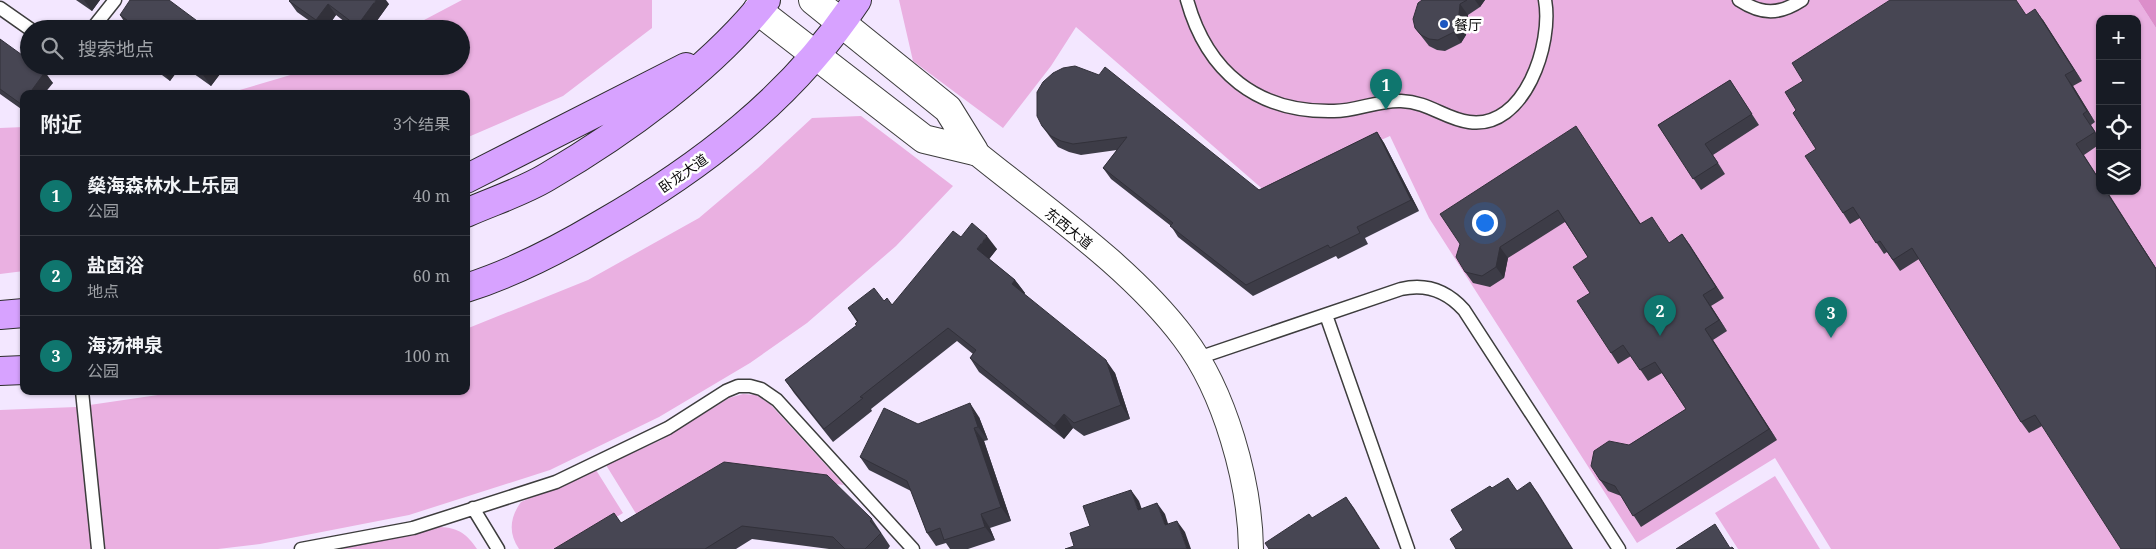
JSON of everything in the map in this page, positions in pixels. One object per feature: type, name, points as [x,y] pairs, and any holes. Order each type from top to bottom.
[{"type":"main road","name":"卧龙大道","points":[[470,287],[562,248],[648,198],[722,146],[785,88],[816,55],[842,23],[857,0]]},
{"type":"main road","points":[[470,211],[546,178],[660,102],[716,52],[761,5]]},
{"type":"main road","points":[[470,177],[596,111],[716,52]]},
{"type":"main road","points":[[0,315],[20,313]]},
{"type":"main road","points":[[0,371],[20,370]]},
{"type":"street","points":[[813,0],[948,109],[974,151]]},
{"type":"street","name":"东西大道","points":[[761,5],[816,55],[924,139],[974,151],[1108,259],[1152,300],[1198,358],[1219,402],[1236,452],[1250,528],[1251,549]]},
{"type":"lane","points":[[99,20],[115,0]]},
{"type":"lane","points":[[1187,0],[1201,41],[1220,67],[1240,85],[1263,97],[1293,106],[1333,111],[1360,109],[1382,102],[1419,103],[1469,122],[1485,122],[1500,116],[1521,98],[1538,62],[1543,43],[1548,21],[1545,0]]},
{"type":"lane","points":[[1739,0],[1752,9],[1778,12],[1789,9],[1802,0]]},
{"type":"lane","points":[[0,8],[20,22]]},
{"type":"lane","points":[[1198,358],[1412,286],[1440,291],[1453,298],[1464,310],[1619,549]]},
{"type":"lane","points":[[1326,315],[1408,549]]},
{"type":"lane","points":[[301,549],[413,528],[556,482],[668,428],[726,391],[738,386],[750,386],[761,389],[778,400],[913,549]]},
{"type":"lane","points":[[82,395],[98,549]]},
{"type":"lane","points":[[473,508],[498,549]]},
{"type":"shaded area","points":[[462,0],[652,0],[652,28],[563,96],[470,136],[470,90],[240,90],[290,75],[470,75],[470,20],[424,20]]},
{"type":"shaded area","points":[[899,0],[2138,0],[2156,28],[2156,549],[1831,549],[1775,458],[1637,543],[1429,218],[1390,136],[1266,192],[1076,27],[1051,66],[1003,128],[913,61]]},
{"type":"shaded area","points":[[2138,0],[2156,0],[2156,28]]},
{"type":"shaded area","points":[[861,116],[953,186],[896,246],[807,323],[750,363],[659,417],[550,470],[409,515],[260,544],[218,549],[0,549],[0,410],[76,407],[158,395],[470,395],[470,327],[588,280],[699,218],[758,168],[812,118]]},
{"type":"shaded area","points":[[20,127],[20,272],[0,274],[0,128]]},
{"type":"shaded area","points":[[743,394],[756,395],[770,404],[844,485],[732,471],[643,525],[606,465],[661,440],[729,398]]},
{"type":"shaded area","points":[[596,470],[623,513],[565,549],[519,549],[513,537],[512,525],[514,513],[521,502]]},
{"type":"shaded area","points":[[1775,476],[1820,549],[1738,549],[1715,513]]},
{"type":"shaded area","points":[[440,527],[457,530],[470,539],[477,549],[342,549]]},
{"type":"building","points":[[130,0],[169,0],[196,20],[127,20],[120,15]]},
{"type":"building","points":[[376,0],[361,20],[349,20],[328,4],[316,20],[289,1]]},
{"type":"building","points":[[1422,0],[1467,0],[1460,4],[1458,24],[1454,32],[1438,40],[1429,39],[1421,35],[1415,28],[1413,19],[1418,3]]},
{"type":"building","points":[[1890,0],[2016,0],[2026,15],[2035,9],[2074,70],[2065,75],[2087,111],[2083,114],[2095,132],[2076,144],[2096,175],[2096,195],[2109,195],[2156,269],[2156,549],[2121,549],[2035,415],[2021,422],[1912,248],[1893,260],[1880,241],[1876,243],[1853,207],[1843,213],[1805,156],[1816,149],[1793,113],[1796,110],[1785,92],[1803,81],[1792,63]]},
{"type":"building","points":[[0,39],[20,53],[20,75],[43,75],[32,90],[20,90],[20,103],[0,89]]},
{"type":"building","points":[[1075,66],[1099,75],[1105,67],[1259,190],[1377,132],[1411,200],[1357,227],[1360,233],[1330,248],[1328,245],[1246,285],[1170,226],[1173,223],[1103,168],[1127,137],[1073,144],[1051,136],[1042,126],[1037,116],[1037,92],[1043,82],[1053,73],[1063,68]]},
{"type":"building","points":[[1730,80],[1752,114],[1705,144],[1718,163],[1693,179],[1658,125]]},
{"type":"building","points":[[1576,126],[1640,224],[1652,217],[1669,243],[1682,234],[1716,287],[1703,295],[1719,320],[1705,329],[1769,429],[1633,516],[1615,486],[1600,480],[1591,466],[1594,451],[1609,441],[1629,445],[1686,409],[1655,362],[1640,370],[1623,345],[1611,353],[1577,301],[1590,293],[1573,267],[1588,257],[1558,210],[1500,247],[1496,267],[1482,276],[1465,272],[1456,257],[1460,244],[1440,214]]},
{"type":"building","points":[[972,223],[987,236],[977,249],[1015,280],[1012,284],[1106,360],[1121,405],[1074,423],[1064,414],[1054,426],[970,358],[976,350],[948,328],[860,397],[863,398],[824,429],[785,380],[857,325],[855,324],[858,321],[848,308],[874,288],[884,301],[887,298],[892,305],[953,231],[961,237]]},
{"type":"building","points":[[970,403],[978,427],[974,428],[1001,507],[981,514],[985,527],[944,540],[940,528],[927,533],[907,481],[860,457],[884,408],[918,424]]},
{"type":"building","points":[[724,462],[827,475],[872,519],[870,521],[881,533],[865,549],[845,549],[833,537],[742,526],[705,549],[554,549],[614,513],[621,523]]},
{"type":"building","points":[[1508,478],[1517,491],[1530,482],[1572,549],[1456,549],[1450,539],[1463,530],[1451,510],[1490,486],[1492,488]]},
{"type":"building","points":[[1131,490],[1138,510],[1157,503],[1165,525],[1177,521],[1187,549],[1065,549],[1074,546],[1070,533],[1090,526],[1083,506]]},
{"type":"building","points":[[1346,497],[1379,549],[1269,549],[1265,543],[1309,514],[1312,518]]},
{"type":"building","points":[[1715,524],[1730,548],[1734,549],[1676,549]]},
{"type":"place","name":"餐厅","points":[[1444,24]]},
{"type":"place","name":"燊海森林水上乐园","points":[[1386,110]]},
{"type":"place","name":"盐卤浴","points":[[1660,336]]},
{"type":"place","name":"海汤神泉","points":[[1831,338]]}]
